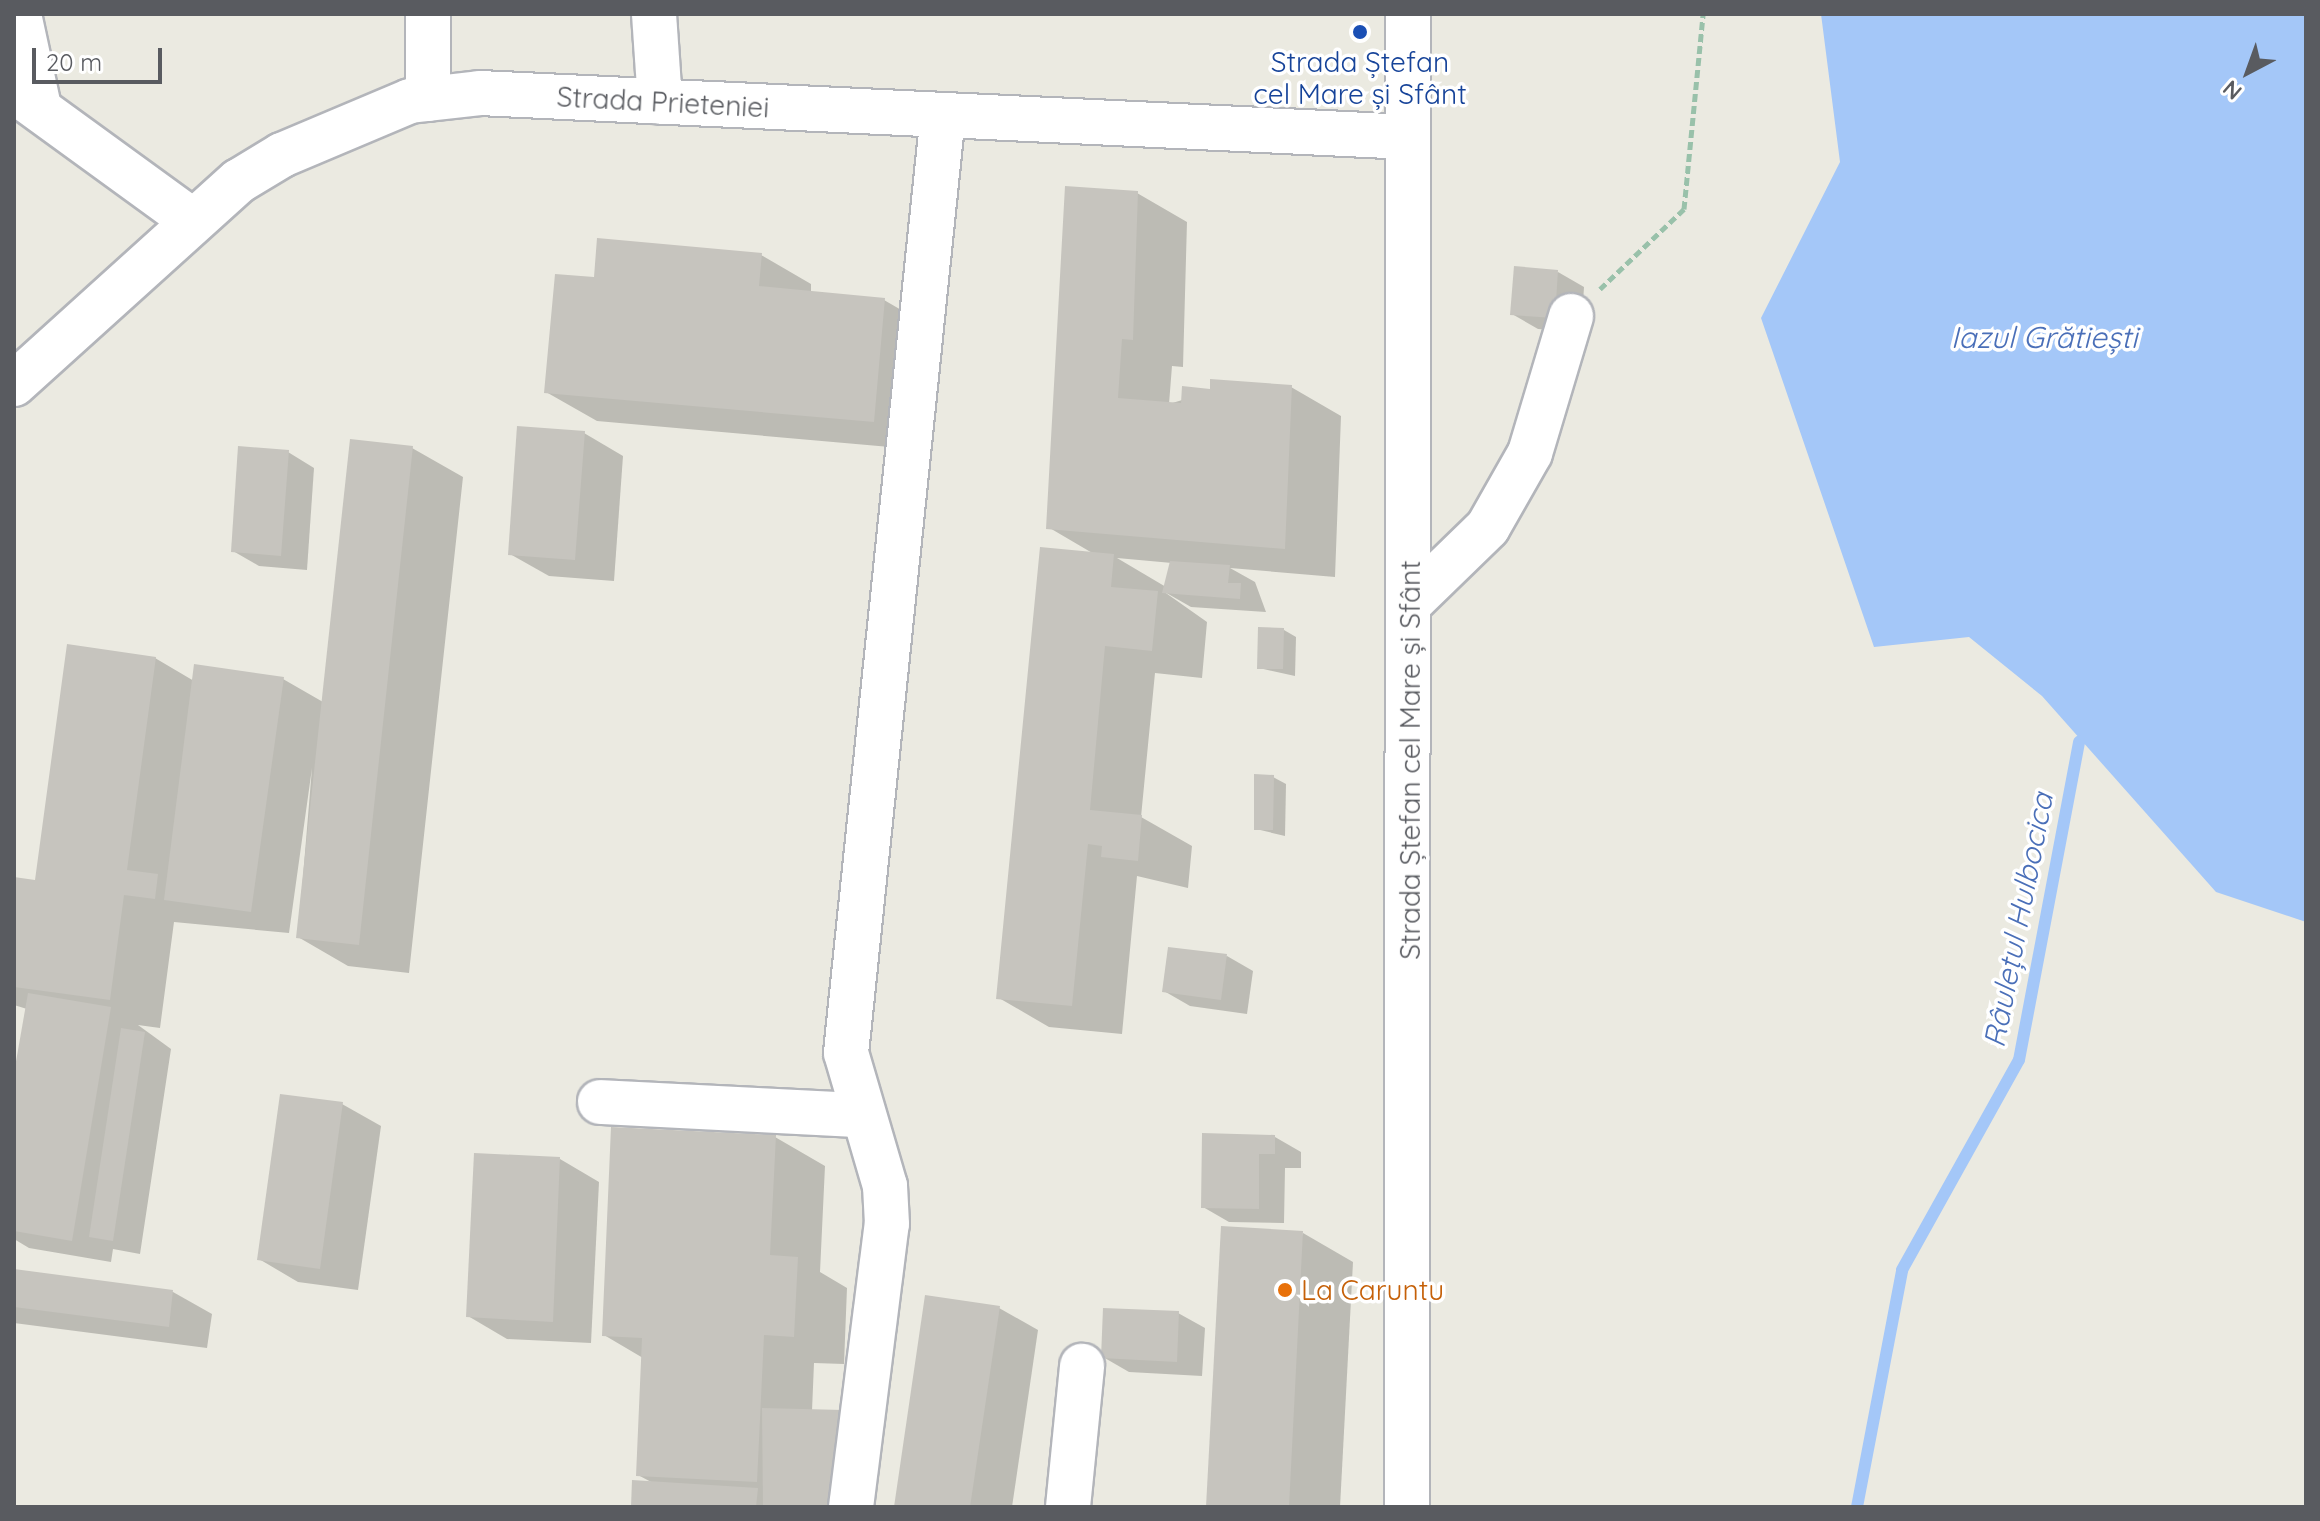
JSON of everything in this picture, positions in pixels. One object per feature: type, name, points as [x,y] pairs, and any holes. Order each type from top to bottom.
[{"type":"street","points":[[19,14],[26,99],[189,218]]},
{"type":"street","points":[[428,14],[428,99]]},
{"type":"street","points":[[654,14],[660,102]]},
{"type":"street","name":"Strada Ștefan cel Mare și Sfânt","points":[[1407,1507],[1411,602],[1408,14]]},
{"type":"street","name":"Strada Prieteniei","points":[[14,384],[189,218],[282,155],[428,99],[480,93],[1408,137]]},
{"type":"street","points":[[851,1507],[887,1224],[885,1186],[859,1115],[846,1053],[943,115]]},
{"type":"street","points":[[1411,602],[1488,527],[1516,477],[1571,316]]},
{"type":"street","points":[[600,1102],[859,1115]]},
{"type":"street","points":[[1068,1507],[1082,1366]]},
{"type":"path","points":[[1571,316],[1684,209],[1703,14]]},
{"type":"water","name":"Iazul Grătiești","points":[[1821,14],[2306,14],[2306,922],[2216,892],[2042,696],[1969,637],[1874,647],[1761,318],[1840,162]]},
{"type":"building","points":[[1065,186],[1138,191],[1133,340],[1122,339],[1118,398],[1181,403],[1182,386],[1210,389],[1210,379],[1292,385],[1285,549],[1046,529]]},
{"type":"building","points":[[597,238],[762,253],[759,286],[885,298],[874,422],[544,393],[555,274],[594,277]]},
{"type":"building","points":[[1514,266],[1558,270],[1555,318],[1510,315]]},
{"type":"building","points":[[517,426],[585,431],[575,560],[508,555]]},
{"type":"building","points":[[350,439],[413,446],[359,945],[296,938]]},
{"type":"building","points":[[238,446],[289,450],[281,556],[231,552]]},
{"type":"building","points":[[1040,547],[1114,554],[1111,587],[1158,591],[1152,651],[1105,646],[1090,810],[1142,815],[1138,861],[1101,857],[1102,846],[1088,844],[1072,1006],[996,999]]},
{"type":"building","points":[[1170,561],[1230,565],[1228,583],[1241,583],[1240,599],[1162,593]]},
{"type":"building","points":[[1258,627],[1284,628],[1283,669],[1257,669]]},
{"type":"building","points":[[67,644],[156,657],[127,870],[158,874],[155,899],[124,895],[110,1000],[14,987],[14,877],[35,880]]},
{"type":"building","points":[[194,664],[284,677],[251,912],[164,900]]},
{"type":"building","points":[[1254,774],[1274,775],[1273,830],[1254,830]]},
{"type":"building","points":[[1168,947],[1227,954],[1221,1000],[1162,992]]},
{"type":"building","points":[[28,993],[111,1007],[72,1241],[14,1231],[14,1073]]},
{"type":"building","points":[[121,1028],[145,1032],[113,1241],[89,1237]]},
{"type":"building","points":[[280,1094],[343,1102],[320,1269],[257,1260]]},
{"type":"building","points":[[611,1127],[776,1135],[770,1255],[798,1257],[794,1337],[764,1335],[757,1482],[636,1476],[642,1338],[602,1336]]},
{"type":"building","points":[[1202,1133],[1275,1135],[1275,1154],[1259,1154],[1259,1209],[1201,1208]]},
{"type":"building","points":[[474,1153],[560,1157],[553,1322],[466,1317]]},
{"type":"building","points":[[1221,1226],[1303,1231],[1289,1507],[1206,1507]]},
{"type":"building","points":[[14,1269],[173,1290],[169,1327],[14,1307]]},
{"type":"building","points":[[925,1295],[1000,1306],[970,1507],[894,1507]]},
{"type":"building","points":[[1103,1308],[1179,1311],[1177,1362],[1101,1358]]},
{"type":"building","points":[[762,1408],[843,1410],[848,1507],[763,1507]]},
{"type":"building","points":[[632,1480],[758,1488],[756,1507],[631,1507]]},
{"type":"waterway","name":"Râulețul Hulbocica","points":[[1857,1507],[1902,1270],[2019,1060],[2079,742]]},
{"type":"place","name":"Strada Ștefan cel Mare și Sfânt","points":[[1360,32]]},
{"type":"place","name":"La Caruntu","points":[[1285,1290]]}]
